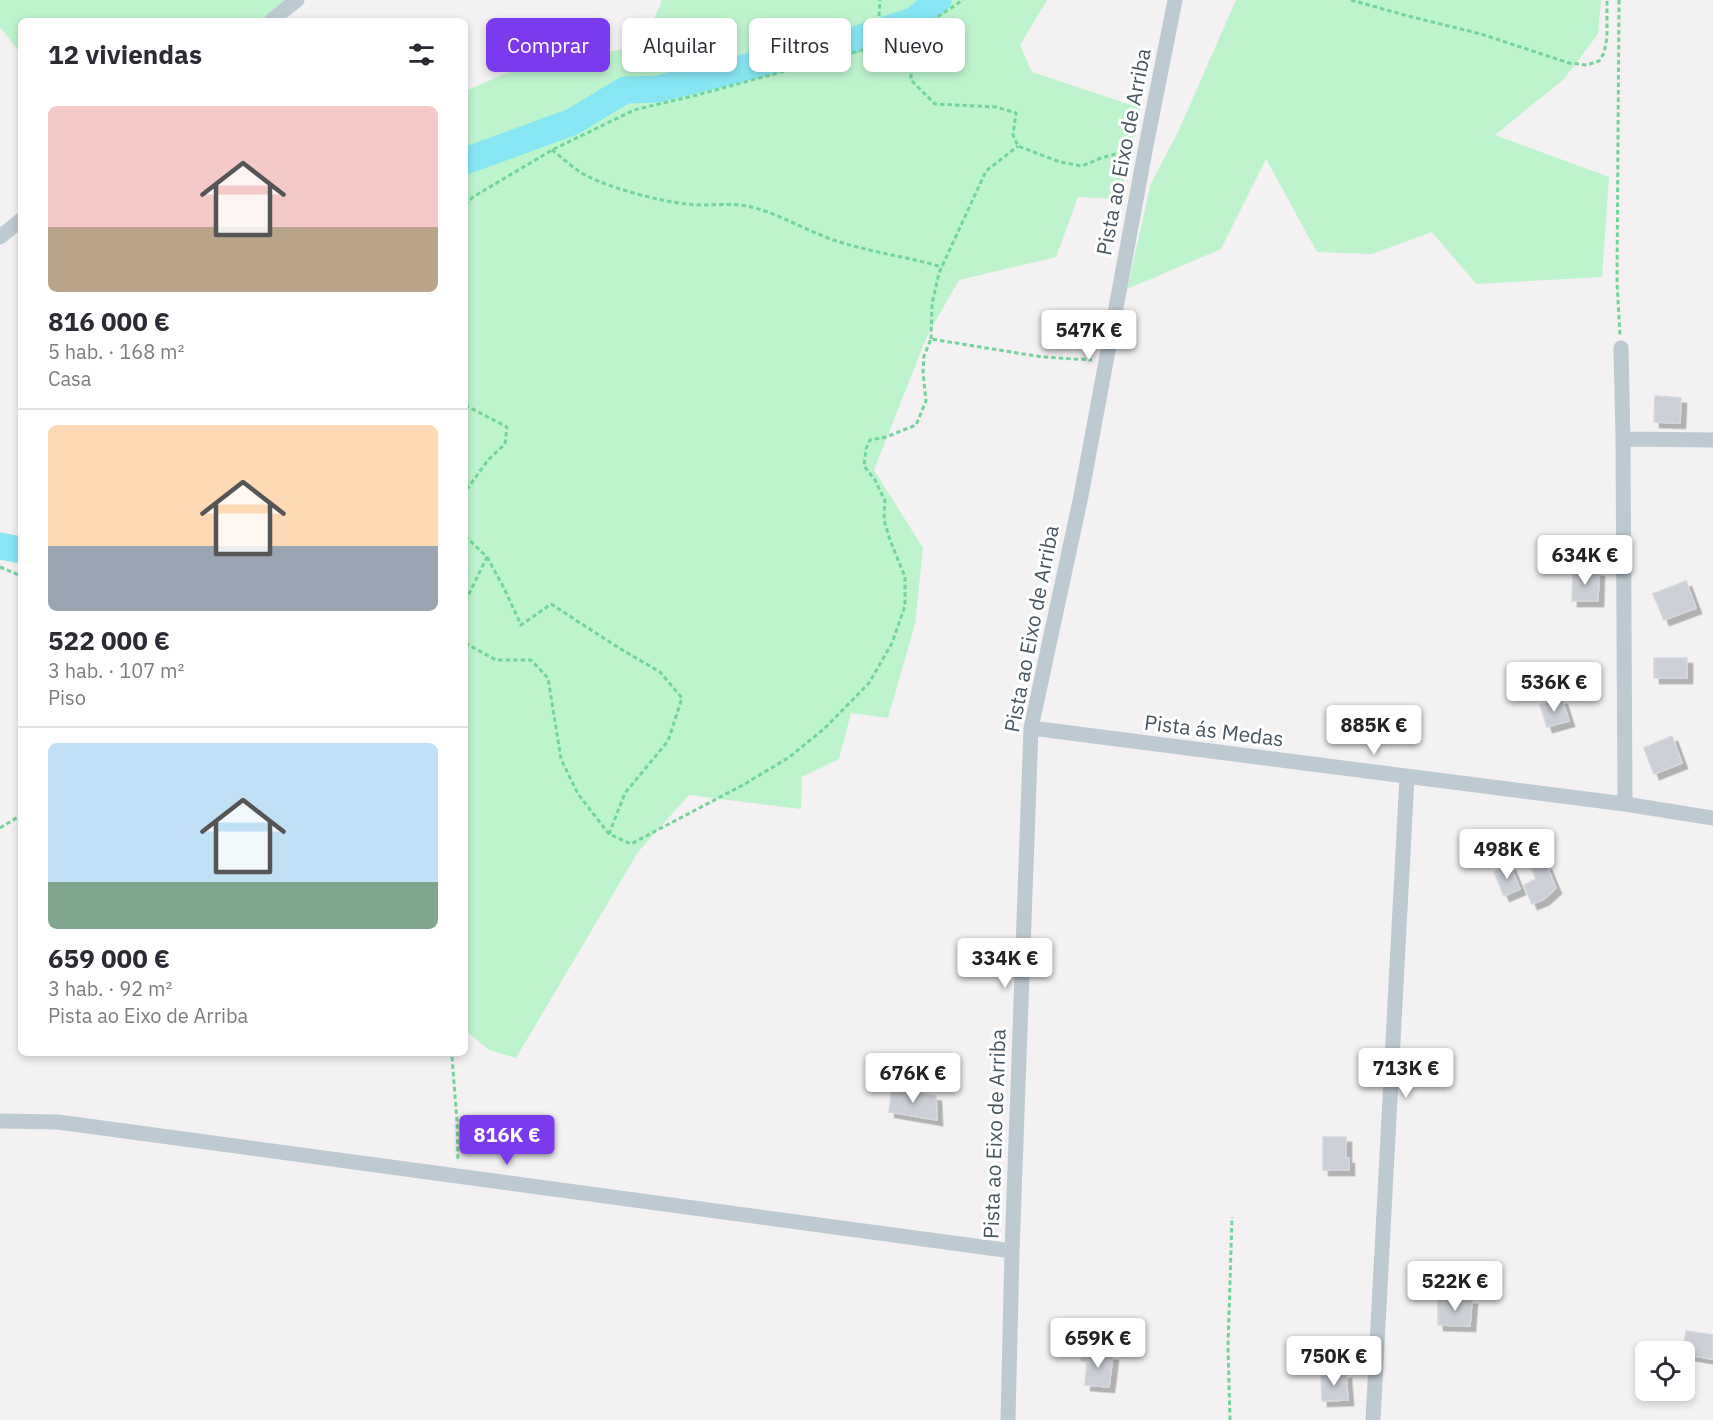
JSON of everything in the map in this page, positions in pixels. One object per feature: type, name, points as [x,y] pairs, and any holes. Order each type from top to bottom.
[{"type":"street","points":[[274,18],[297,0]]},
{"type":"street","name":"Pista ao Eixo de Arriba","points":[[1008,1420],[1031,728],[1081,496],[1175,0]]},
{"type":"street","points":[[0,237],[18,222]]},
{"type":"street","points":[[1621,348],[1625,804]]},
{"type":"street","points":[[1623,440],[1713,440]]},
{"type":"street","name":"Pista ás Medas","points":[[1031,728],[1625,804],[1713,818]]},
{"type":"street","points":[[1373,1420],[1407,777]]},
{"type":"street","points":[[0,1121],[58,1122],[1012,1251]]},
{"type":"path","points":[[878,18],[880,0]]},
{"type":"path","points":[[936,18],[963,0]]},
{"type":"path","points":[[1352,0],[1481,34],[1569,63],[1587,64],[1599,61],[1604,53],[1606,0]]},
{"type":"path","points":[[1619,0],[1617,282],[1621,348]]},
{"type":"path","points":[[468,202],[552,150],[634,110],[863,50]]},
{"type":"path","points":[[911,72],[911,80],[935,104],[996,107],[1016,113],[1013,135],[1018,146],[1060,162],[1082,166],[1101,158],[1146,146]]},
{"type":"path","points":[[468,645],[496,660],[531,660],[548,678],[561,759],[578,794],[609,834],[631,844],[743,785],[788,758],[824,729],[869,683],[892,642],[905,606],[905,577],[884,520],[885,501],[864,466],[866,449],[870,440],[886,437],[915,425],[926,401],[924,356],[931,339],[932,304],[942,267],[986,171],[1018,146]]},
{"type":"path","points":[[552,150],[588,176],[616,187],[687,204],[734,204],[753,207],[860,249],[942,267]]},
{"type":"path","points":[[931,339],[1042,357],[1106,362]]},
{"type":"path","points":[[468,407],[507,427],[505,444],[488,459],[468,488]]},
{"type":"path","points":[[468,539],[487,557],[521,625],[551,604],[660,672],[682,698],[669,741],[625,793],[609,834]]},
{"type":"path","points":[[468,596],[487,557]]},
{"type":"path","points":[[0,567],[18,575]]},
{"type":"path","points":[[0,828],[18,817]]},
{"type":"path","points":[[452,1057],[458,1176]]},
{"type":"path","points":[[1230,1420],[1228,1347],[1232,1217]]},
{"type":"green space","points":[[0,0],[291,0],[268,18],[18,18],[18,50],[0,27]]},
{"type":"green space","points":[[662,0],[1047,0],[1020,45],[1032,72],[1140,108],[1120,199],[1078,197],[1056,257],[959,280],[927,336],[874,470],[923,548],[915,624],[888,718],[851,713],[839,759],[802,777],[801,809],[689,795],[638,852],[516,1058],[489,1050],[468,1032],[468,90],[509,72],[610,72],[610,51],[622,49],[622,72],[737,72],[737,18],[655,18]]},
{"type":"green space","points":[[1236,0],[1601,0],[1598,34],[1564,79],[1495,135],[1609,177],[1602,277],[1476,284],[1432,232],[1372,254],[1317,252],[1266,159],[1221,249],[1127,289],[1151,183],[1178,132]]},
{"type":"building","points":[[1655,396],[1681,398],[1680,423],[1654,422]]},
{"type":"building","points":[[1573,570],[1599,571],[1598,601],[1572,601]]},
{"type":"building","points":[[1686,581],[1696,608],[1664,620],[1653,594]]},
{"type":"building","points":[[1654,658],[1687,658],[1687,678],[1654,678]]},
{"type":"building","points":[[1562,699],[1569,721],[1547,727],[1540,705]]},
{"type":"building","points":[[1672,736],[1682,763],[1654,774],[1644,748]]},
{"type":"building","points":[[1546,864],[1556,888],[1544,899],[1532,904],[1524,885],[1536,879],[1532,870]]},
{"type":"building","points":[[1510,865],[1520,889],[1504,896],[1494,872]]},
{"type":"building","points":[[892,1088],[936,1096],[937,1120],[889,1112]]},
{"type":"building","points":[[1323,1137],[1346,1137],[1346,1158],[1349,1158],[1349,1170],[1323,1170]]},
{"type":"building","points":[[1438,1298],[1472,1299],[1470,1326],[1438,1325]]},
{"type":"building","points":[[1686,1331],[1713,1335],[1712,1359],[1695,1356],[1695,1341],[1685,1341]]},
{"type":"building","points":[[1082,1352],[1113,1355],[1109,1387],[1085,1385],[1087,1362],[1081,1361]]},
{"type":"building","points":[[1346,1373],[1348,1400],[1322,1401],[1321,1375]]},
{"type":"waterway","points":[[468,160],[572,122],[625,90],[658,89],[848,42],[915,20],[938,0]]},
{"type":"waterway","points":[[0,546],[18,549]]}]
